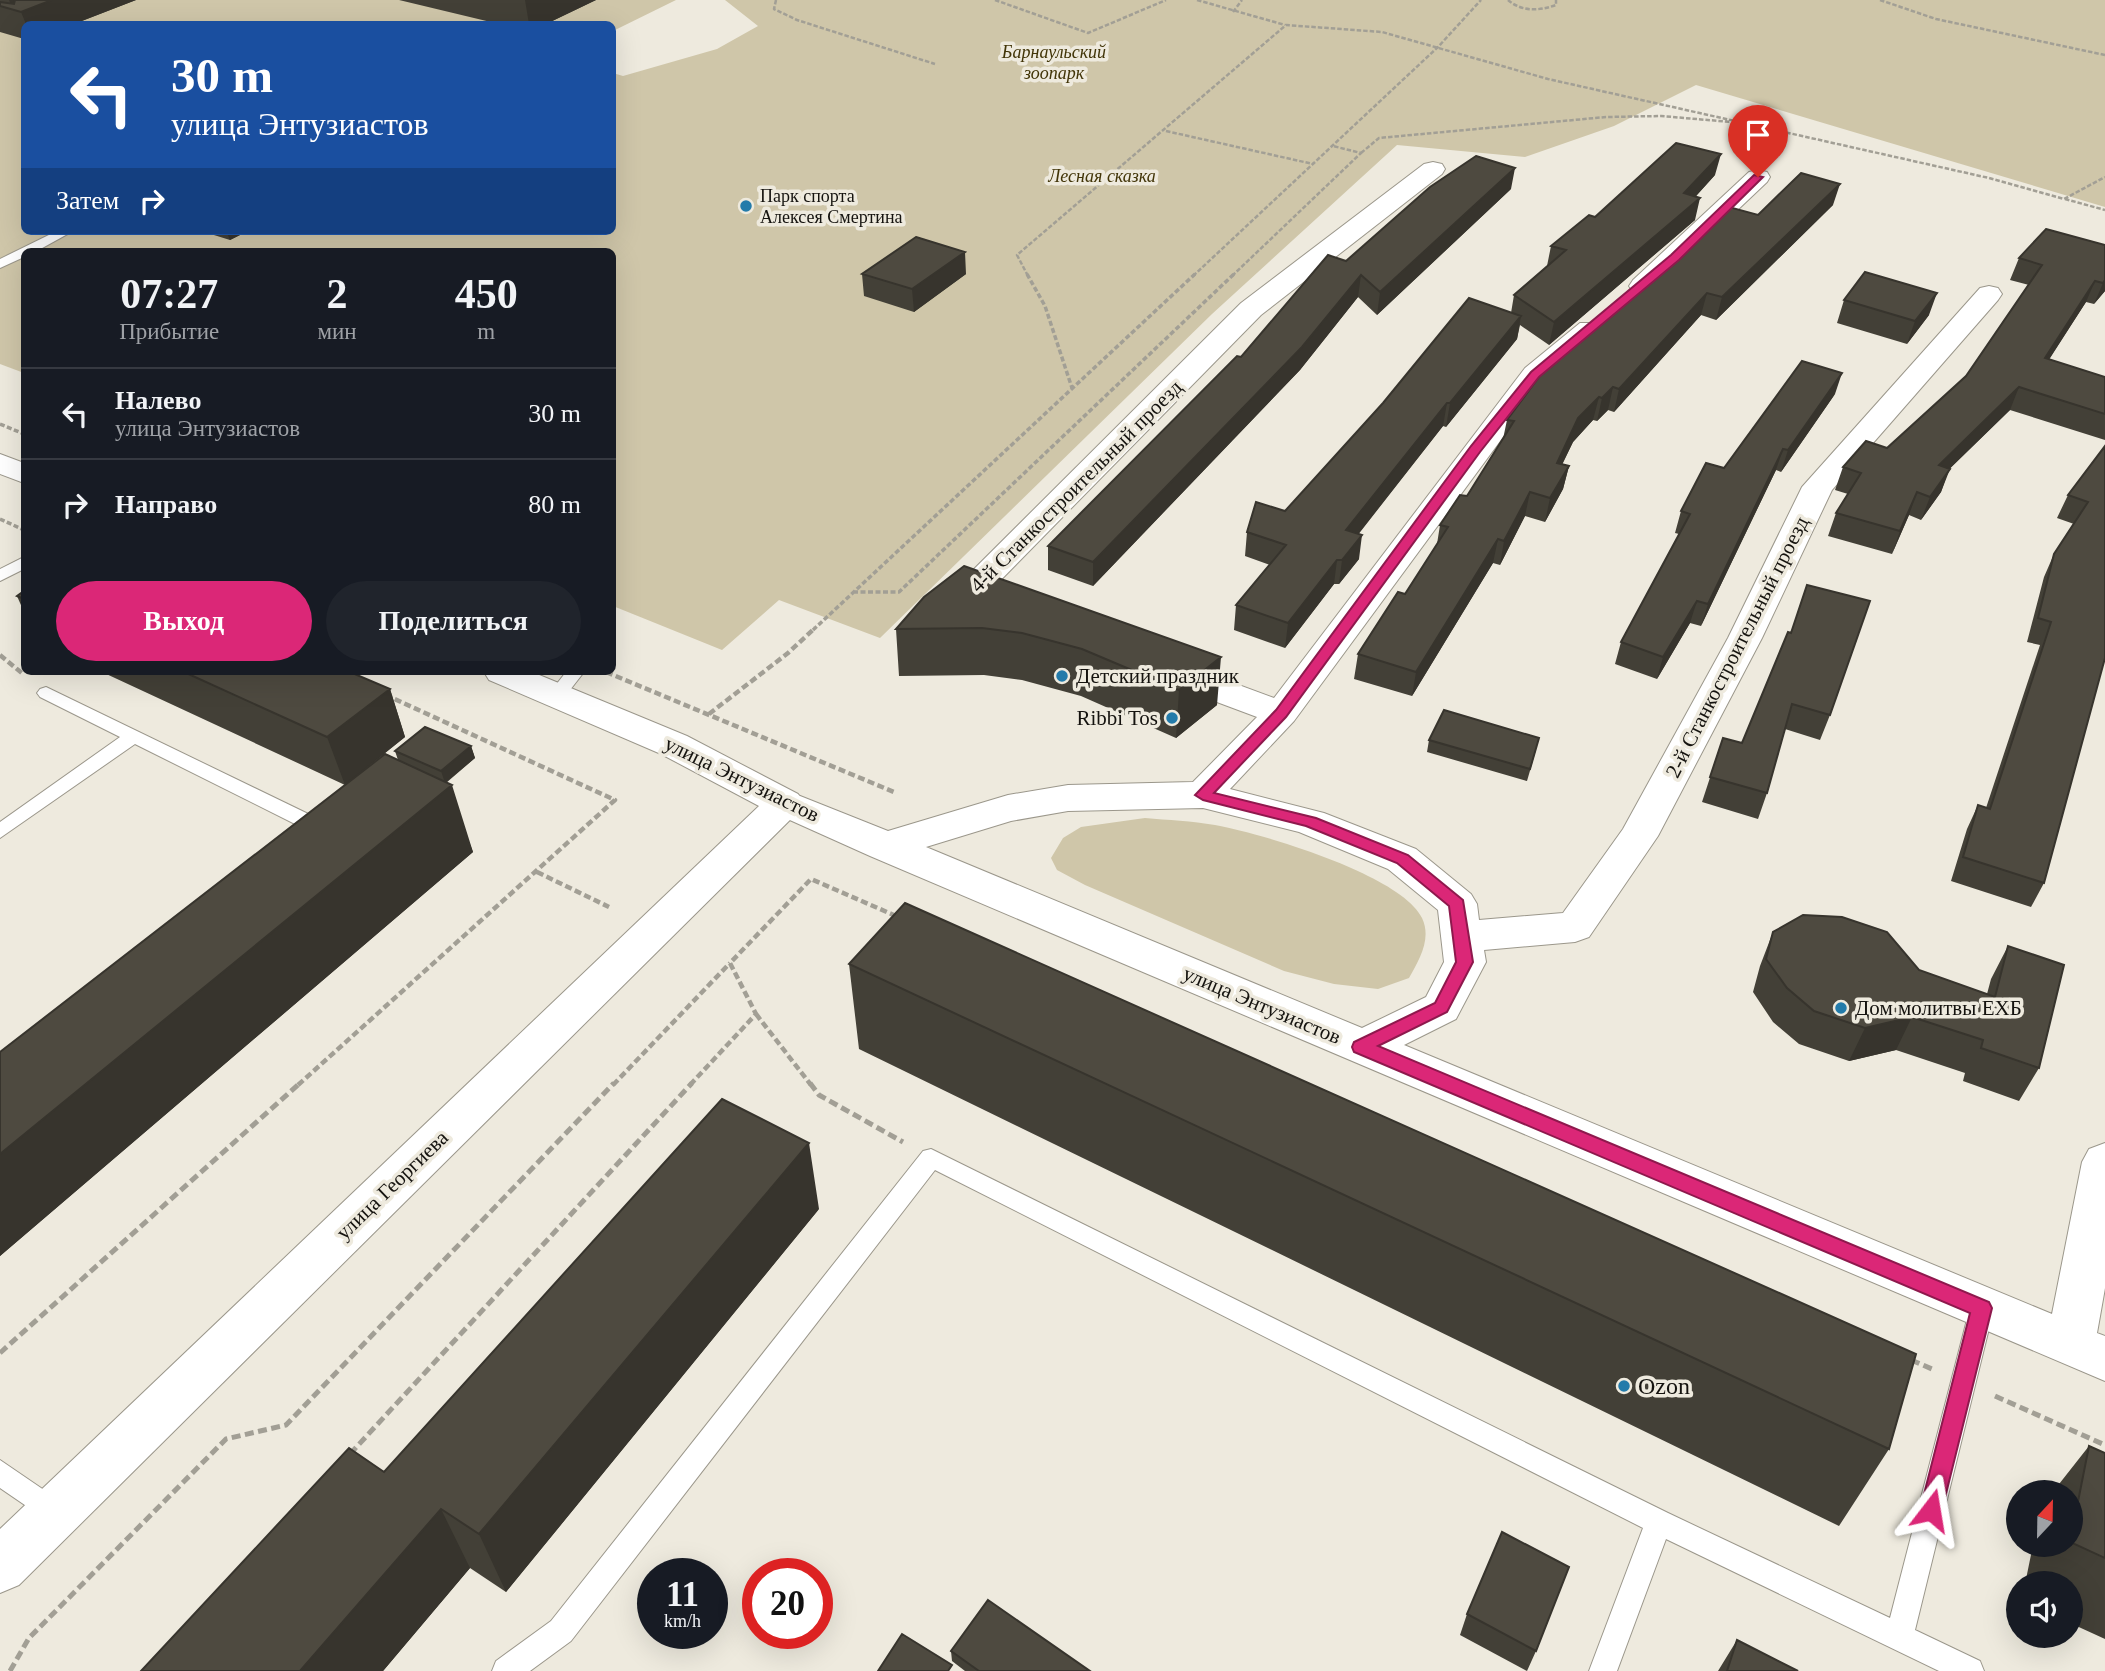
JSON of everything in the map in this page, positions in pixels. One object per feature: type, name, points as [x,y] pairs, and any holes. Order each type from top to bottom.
[{"type":"street","name":"4-й Станкостроительный проезд","points":[[1016,615],[966,596],[1251,309],[1433,169]]},
{"type":"street","points":[[1203,795],[1281,713],[1476,449],[1535,374],[1675,257],[1758,177]]},
{"type":"street","name":"2-й Станкостроительный проезд","points":[[1461,937],[1575,927],[1639,836],[1745,638],[1818,487],[1989,295]]},
{"type":"street","points":[[0,463],[21,473]]},
{"type":"street","points":[[1143,662],[1281,713]]},
{"type":"street","name":"улица Энтузиастов","points":[[517,675],[566,684],[785,803],[884,846],[2087,1352]]},
{"type":"street","points":[[884,846],[1008,808],[1068,798],[1203,795],[1310,822],[1402,859],[1457,904],[1465,962],[1441,1008],[1360,1047]]},
{"type":"street","name":"улица Георгиева","points":[[0,1566],[785,803]]},
{"type":"street","points":[[2087,1352],[2105,1162]]},
{"type":"lane","points":[[33,248],[60,235]]},
{"type":"lane","points":[[0,264],[21,254]]},
{"type":"lane","points":[[0,576],[21,564]]},
{"type":"lane","points":[[46,693],[331,833],[310,851]]},
{"type":"lane","points":[[0,831],[134,736]]},
{"type":"lane","points":[[506,1671],[561,1631],[931,1158],[1659,1522],[1970,1671]]},
{"type":"lane","points":[[1899,1637],[1982,1308]]},
{"type":"lane","points":[[0,1472],[55,1512]]},
{"type":"lane","points":[[1604,1671],[1659,1522]]},
{"type":"path","points":[[776,0],[774,9],[797,20],[935,64]]},
{"type":"path","points":[[995,0],[1088,33],[1166,0]]},
{"type":"path","points":[[1197,0],[1286,26],[1382,32],[1548,79],[1989,178],[2105,210]]},
{"type":"path","points":[[1233,12],[1242,0]]},
{"type":"path","points":[[709,714],[788,653],[1438,47],[1481,0]]},
{"type":"path","points":[[1508,0],[1513,5],[1535,10],[1548,9],[1556,5],[1556,0]]},
{"type":"path","points":[[1880,0],[1936,19],[2105,55]]},
{"type":"path","points":[[1072,388],[1045,306],[1017,255],[1286,26]]},
{"type":"path","points":[[853,592],[898,592],[1379,138],[1606,117],[1661,116],[1749,124]]},
{"type":"path","points":[[1165,130],[1313,164]]},
{"type":"path","points":[[1332,146],[1361,153]]},
{"type":"path","points":[[2064,199],[2105,177]]},
{"type":"path","points":[[0,424],[21,433]]},
{"type":"path","points":[[0,519],[21,529]]},
{"type":"path","points":[[613,675],[894,792]]},
{"type":"path","points":[[0,1353],[615,800],[386,695]]},
{"type":"path","points":[[537,872],[610,906]]},
{"type":"path","points":[[10,1671],[29,1638],[226,1439],[286,1425],[730,963]]},
{"type":"path","points":[[756,1014],[819,1095],[931,1158]]},
{"type":"green space","name":"Лесная сказка","points":[[0,0],[676,0],[616,30],[616,21],[21,21],[21,235],[616,235],[616,74],[623,76],[717,49],[758,26],[725,0],[2105,0],[2105,207],[1696,85],[1614,126],[1525,157],[1397,145],[1212,314],[880,638],[779,600],[722,650],[616,607],[616,248],[21,248],[21,372],[0,364]]},
{"type":"green space","points":[[1145,818],[1215,825],[1264,837],[1328,858],[1388,886],[1409,902],[1425,926],[1425,941],[1417,964],[1409,978],[1378,989],[1334,984],[1284,971],[1085,885],[1057,870],[1051,858],[1063,838],[1081,827]]},
{"type":"building","points":[[15,0],[52,0],[21,12],[0,6],[0,2],[14,4]]},
{"type":"building","points":[[1676,143],[1721,154],[1684,193],[1700,198],[1554,322],[1514,295],[1566,250],[1551,246],[1589,215],[1595,217]]},
{"type":"building","points":[[1476,156],[1515,168],[1380,292],[1361,275],[1302,347],[1093,562],[1048,546],[1237,356],[1241,357],[1328,255],[1346,261],[1430,187]]},
{"type":"building","points":[[1801,173],[1840,184],[1722,297],[1707,293],[1619,389],[1613,387],[1578,418],[1557,463],[1569,466],[1550,498],[1530,492],[1504,541],[1498,539],[1416,672],[1358,654],[1398,592],[1405,594],[1448,527],[1440,525],[1460,495],[1467,496],[1514,421],[1507,420],[1552,359],[1691,243],[1729,207],[1758,215]]},
{"type":"building","points":[[2046,229],[2105,245],[2105,280],[2103,283],[2095,281],[2045,358],[2105,377],[2105,414],[2019,387],[1939,465],[1950,469],[1930,497],[1917,492],[1900,531],[1836,513],[1861,473],[1843,467],[1866,441],[1887,448],[1966,376],[2042,265],[2019,258]]},
{"type":"building","points":[[916,237],[965,252],[912,289],[862,274]]},
{"type":"building","points":[[1865,272],[1937,293],[1915,321],[1844,300]]},
{"type":"building","points":[[1469,298],[1521,316],[1450,403],[1447,403],[1346,530],[1362,535],[1342,560],[1337,560],[1288,623],[1236,605],[1286,545],[1247,532],[1256,502],[1285,511],[1383,403]]},
{"type":"building","points":[[1802,361],[1842,373],[1788,450],[1783,449],[1708,604],[1697,601],[1663,657],[1621,642],[1690,514],[1681,511],[1706,463],[1724,468]]},
{"type":"building","points":[[2105,446],[2105,658],[2044,883],[1963,857],[1978,805],[1990,809],[2051,622],[2038,618],[2054,554],[2088,502],[2068,495]]},
{"type":"building","points":[[964,566],[1221,657],[1179,690],[1082,649],[1022,633],[982,628],[896,629],[924,597]]},
{"type":"building","points":[[1807,585],[1870,601],[1830,715],[1792,704],[1767,793],[1710,777],[1723,738],[1742,743],[1788,632],[1791,633]]},
{"type":"building","points":[[191,675],[357,675],[390,689],[327,737]]},
{"type":"building","points":[[1444,710],[1539,738],[1530,769],[1429,740]]},
{"type":"building","points":[[425,727],[471,746],[441,771],[395,751]]},
{"type":"building","points":[[385,754],[452,785],[0,1154],[0,1052]]},
{"type":"building","points":[[905,903],[1916,1354],[1889,1449],[849,964]]},
{"type":"building","points":[[1803,915],[1842,917],[1887,932],[1919,970],[1995,997],[2008,946],[2064,965],[2039,1068],[1981,1048],[1983,1040],[1912,1017],[1865,1028],[1814,1011],[1787,988],[1766,959],[1773,932]]},
{"type":"building","points":[[722,1099],[809,1143],[479,1534],[441,1509],[300,1671],[141,1671],[349,1448],[384,1472]]},
{"type":"building","points":[[2089,1446],[2105,1453],[2105,1558],[2083,1548],[2082,1480]]},
{"type":"building","points":[[1502,1532],[1569,1567],[1536,1651],[1467,1614]]},
{"type":"building","points":[[988,1600],[1090,1671],[979,1671],[951,1651]]},
{"type":"building","points":[[902,1634],[952,1665],[948,1671],[878,1671]]},
{"type":"building","points":[[1737,1640],[1798,1671],[1727,1671]]},
{"type":"place","name":"Парк спорта Алексея Смертина","points":[[746,206]]},
{"type":"place","name":"Детский праздник","points":[[1062,676]]},
{"type":"place","name":"Ribbi Tos","points":[[1172,718]]},
{"type":"place","name":"Дом молитвы ЕХБ","points":[[1841,1008]]},
{"type":"place","name":"Ozon","points":[[1624,1386]]},
{"type":"route","points":[[1758,177],[1675,257],[1535,374],[1476,449],[1281,713],[1203,795],[1310,822],[1402,859],[1457,904],[1465,962],[1441,1008],[1360,1047],[1982,1308],[1931,1510]]},
{"type":"park label","name":"Барнаульский зоопарк","points":[[1054,62]]}]
